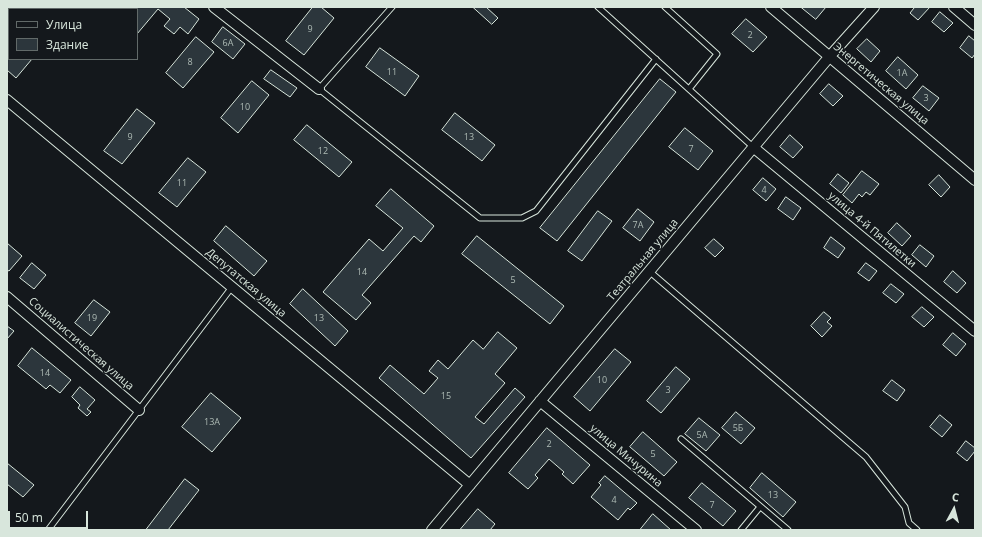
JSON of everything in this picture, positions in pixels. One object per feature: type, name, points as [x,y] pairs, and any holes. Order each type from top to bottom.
[{"type":"street","points":[[214,7],[319,89]]},
{"type":"street","name":"Энергетическая улица","points":[[771,7],[975,180]]},
{"type":"street","name":"Театральная улица","points":[[432,530],[753,147],[830,56],[874,7]]},
{"type":"street","points":[[954,7],[975,25]]},
{"type":"street","name":"Депутатская улица","points":[[7,100],[470,485]]},
{"type":"street","name":"улица 4-й Пятилетки","points":[[753,147],[975,331]]},
{"type":"street","name":"Социалистическая улица","points":[[7,297],[139,410]]},
{"type":"street","name":"улица Мичурина","points":[[540,401],[696,530]]},
{"type":"lane","points":[[392,7],[319,89],[480,218],[522,218],[536,212],[656,59]]},
{"type":"lane","points":[[598,7],[753,147]]},
{"type":"lane","points":[[665,7],[717,54],[689,89]]},
{"type":"lane","points":[[649,271],[866,457],[905,507],[909,523],[918,530]]},
{"type":"lane","points":[[48,530],[232,287]]},
{"type":"lane","points":[[680,439],[788,530]]},
{"type":"lane","points":[[741,530],[760,506]]},
{"type":"building","points":[[184,7],[199,19],[188,34],[180,27],[174,34],[164,26],[170,19],[158,9],[138,33],[138,8],[132,8]]},
{"type":"building","points":[[313,7],[321,7],[334,18],[304,55],[286,41]]},
{"type":"building","points":[[473,7],[486,7],[498,18],[492,24]]},
{"type":"building","points":[[801,7],[826,7],[816,19]]},
{"type":"building","points":[[913,7],[930,7],[918,20],[910,13],[914,8]]},
{"type":"building","points":[[940,12],[953,23],[944,32],[932,22]]},
{"type":"building","points":[[746,19],[767,37],[753,52],[732,34]]},
{"type":"building","points":[[223,27],[245,44],[233,59],[212,42]]},
{"type":"building","points":[[969,36],[975,41],[975,54],[972,58],[960,48]]},
{"type":"building","points":[[196,37],[214,52],[183,88],[166,73]]},
{"type":"building","points":[[867,39],[880,51],[871,62],[857,49]]},
{"type":"building","points":[[380,48],[419,76],[405,96],[366,67]]},
{"type":"building","points":[[8,53],[8,60],[31,60],[16,78],[7,70]]},
{"type":"building","points":[[898,57],[918,75],[906,89],[886,71]]},
{"type":"building","points":[[271,70],[297,88],[290,97],[264,79]]},
{"type":"building","points":[[660,79],[676,92],[557,241],[540,228]]},
{"type":"building","points":[[252,81],[269,95],[238,133],[221,118]]},
{"type":"building","points":[[829,84],[843,96],[833,106],[820,94]]},
{"type":"building","points":[[923,86],[939,98],[929,111],[913,98]]},
{"type":"building","points":[[137,109],[155,123],[122,164],[104,151]]},
{"type":"building","points":[[455,113],[495,145],[482,161],[442,130]]},
{"type":"building","points":[[307,125],[352,162],[339,177],[294,140]]},
{"type":"building","points":[[685,128],[713,151],[698,170],[669,147]]},
{"type":"building","points":[[790,135],[803,147],[793,158],[780,147]]},
{"type":"building","points":[[188,158],[206,172],[177,207],[159,193]]},
{"type":"building","points":[[862,171],[879,184],[870,195],[866,192],[862,197],[859,194],[852,203],[843,195]]},
{"type":"building","points":[[838,174],[849,183],[841,193],[830,184]]},
{"type":"building","points":[[939,175],[950,187],[941,197],[929,185]]},
{"type":"building","points":[[763,178],[776,189],[766,201],[753,190]]},
{"type":"building","points":[[391,189],[434,226],[421,242],[414,236],[362,295],[371,303],[356,320],[323,292],[369,239],[383,251],[403,228],[376,206]]},
{"type":"building","points":[[786,197],[801,208],[793,220],[778,209]]},
{"type":"building","points":[[638,209],[654,222],[640,241],[623,228]]},
{"type":"building","points":[[598,211],[612,221],[582,261],[568,251]]},
{"type":"building","points":[[897,223],[911,236],[902,246],[888,233]]},
{"type":"building","points":[[226,226],[267,261],[254,276],[214,241]]},
{"type":"building","points":[[477,236],[564,306],[550,324],[462,254]]},
{"type":"building","points":[[831,237],[845,248],[838,258],[824,248]]},
{"type":"building","points":[[714,239],[724,248],[715,257],[705,248]]},
{"type":"building","points":[[7,243],[22,256],[9,271],[7,270]]},
{"type":"building","points":[[920,245],[934,256],[926,267],[912,255]]},
{"type":"building","points":[[32,263],[46,275],[34,289],[20,278]]},
{"type":"building","points":[[866,263],[877,271],[869,281],[858,273]]},
{"type":"building","points":[[953,271],[966,283],[957,293],[944,282]]},
{"type":"building","points":[[891,284],[904,294],[896,303],[883,293]]},
{"type":"building","points":[[303,289],[348,331],[335,346],[290,304]]},
{"type":"building","points":[[94,300],[110,312],[91,336],[75,323]]},
{"type":"building","points":[[922,307],[934,317],[924,327],[912,317]]},
{"type":"building","points":[[824,312],[831,318],[827,322],[832,326],[822,337],[811,326]]},
{"type":"building","points":[[7,326],[14,331],[7,339]]},
{"type":"building","points":[[498,332],[517,348],[495,374],[505,383],[475,417],[484,424],[515,388],[525,397],[471,458],[379,378],[390,365],[424,394],[438,378],[429,371],[438,360],[448,369],[473,340],[483,349]]},
{"type":"building","points":[[953,333],[966,344],[956,356],[943,345]]},
{"type":"building","points":[[32,348],[71,380],[60,393],[50,385],[46,389],[18,366]]},
{"type":"building","points":[[615,349],[631,362],[590,411],[574,397]]},
{"type":"building","points":[[676,367],[690,379],[661,413],[647,401]]},
{"type":"building","points":[[892,380],[905,390],[897,401],[883,391]]},
{"type":"building","points":[[80,387],[95,400],[87,409],[91,412],[87,416],[78,408],[80,405],[72,397]]},
{"type":"building","points":[[211,393],[241,418],[212,452],[182,427]]},
{"type":"building","points":[[736,412],[755,428],[741,444],[722,428]]},
{"type":"building","points":[[940,415],[952,425],[942,437],[930,427]]},
{"type":"building","points":[[699,418],[720,435],[706,451],[685,434]]},
{"type":"building","points":[[547,428],[590,465],[573,484],[562,474],[564,472],[549,459],[535,475],[538,478],[528,489],[509,473]]},
{"type":"building","points":[[643,432],[677,462],[664,476],[630,447]]},
{"type":"building","points":[[966,441],[975,448],[975,451],[967,461],[957,453]]},
{"type":"building","points":[[7,463],[34,485],[23,497],[7,484]]},
{"type":"building","points":[[762,473],[796,502],[783,517],[750,488]]},
{"type":"building","points":[[605,476],[637,503],[630,510],[628,508],[618,520],[591,497],[601,485],[599,483]]},
{"type":"building","points":[[185,479],[199,490],[168,530],[146,530]]},
{"type":"building","points":[[702,483],[736,511],[723,526],[689,498]]},
{"type":"building","points":[[478,509],[495,524],[490,530],[460,530]]},
{"type":"building","points":[[653,514],[671,530],[640,530]]}]
